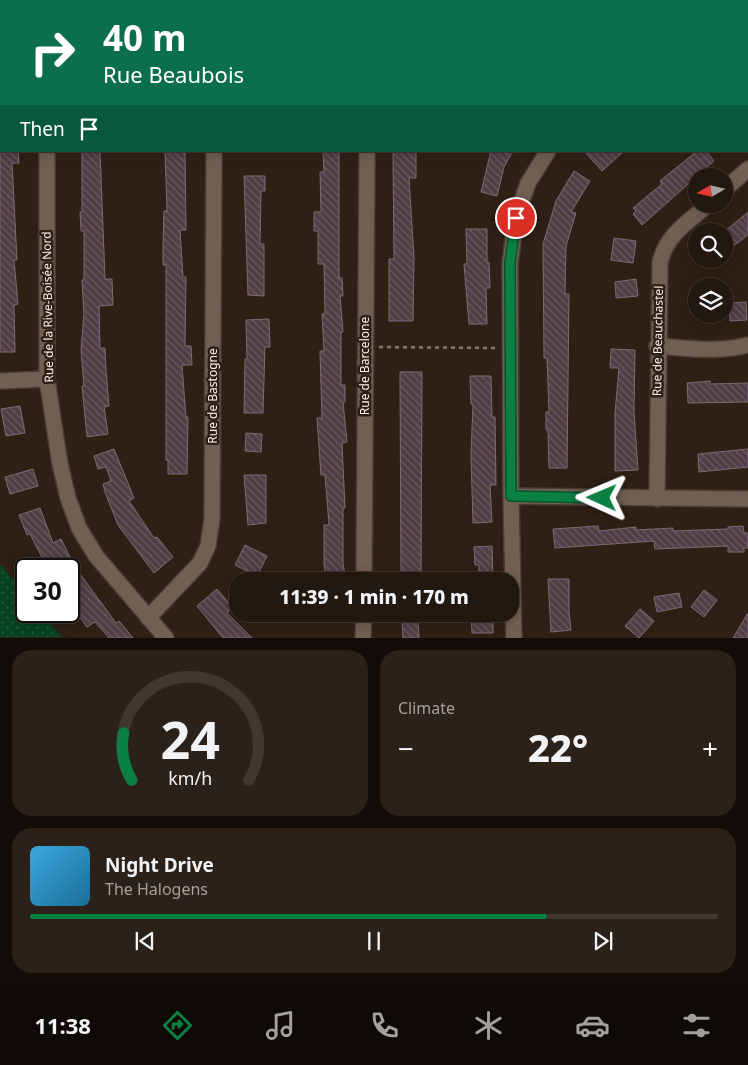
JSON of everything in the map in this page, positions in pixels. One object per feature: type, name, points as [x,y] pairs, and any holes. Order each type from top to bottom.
[{"type":"street","name":"Rue de la Rive-Boisée Nord","points":[[47,152],[47,379],[60,464],[68,498],[79,528],[96,556],[166,638]]},
{"type":"street","name":"Rue de Bastogne","points":[[148,618],[200,563],[208,546],[212,519],[214,152]]},
{"type":"street","name":"Rue de Barcelone","points":[[364,572],[367,152]]},
{"type":"street","points":[[514,638],[510,263],[516,218],[528,183],[547,152]]},
{"type":"street","points":[[733,182],[748,169]]},
{"type":"street","name":"Rue de Beauchastel","points":[[657,499],[660,263],[662,250],[669,238],[698,213]]},
{"type":"street","points":[[658,346],[706,348],[748,345]]},
{"type":"street","points":[[0,381],[47,379]]},
{"type":"street","points":[[511,496],[748,499]]},
{"type":"street","points":[[363,638],[364,622]]},
{"type":"path","points":[[366,347],[510,348]]},
{"type":"green space","points":[[0,564],[15,582],[15,623],[50,623],[62,637],[0,637]]},
{"type":"building","points":[[0,152],[18,152],[19,163],[12,163],[17,260],[14,260],[18,304],[14,305],[15,352],[0,352]]},
{"type":"building","points":[[82,152],[100,152],[105,279],[112,279],[113,305],[99,306],[100,348],[105,348],[109,406],[104,407],[108,434],[87,437],[81,350],[84,313],[82,280],[84,280],[84,231],[81,231],[80,212],[82,212]]},
{"type":"building","points":[[165,152],[185,152],[186,230],[180,230],[183,277],[186,277],[185,346],[191,346],[192,365],[182,365],[186,417],[188,417],[187,474],[168,474],[168,460],[166,460],[166,265],[163,265],[164,211],[167,211]]},
{"type":"building","points":[[323,152],[339,152],[339,278],[342,278],[343,296],[340,296],[343,332],[341,332],[341,385],[345,385],[345,402],[343,402],[347,442],[342,443],[345,508],[343,508],[344,572],[325,572],[324,564],[324,525],[329,525],[325,475],[321,475],[317,418],[322,418],[320,351],[324,351],[322,314],[325,314],[324,264],[318,264],[318,231],[314,231],[314,212],[321,212],[320,172],[324,172]]},
{"type":"building","points":[[393,152],[416,152],[416,178],[409,178],[414,257],[413,321],[389,321],[389,259],[394,259]]},
{"type":"building","points":[[491,152],[512,152],[504,167],[497,196],[481,192]]},
{"type":"building","points":[[585,152],[623,152],[602,171]]},
{"type":"building","points":[[696,152],[707,152],[714,161],[706,168],[688,168],[688,184],[642,225],[633,214],[636,211],[633,208],[662,184],[660,181]]},
{"type":"building","points":[[574,171],[590,181],[571,212],[576,213],[566,246],[565,294],[569,294],[567,468],[549,468],[548,430],[546,430],[546,412],[549,412],[547,358],[544,358],[543,244],[556,201]]},
{"type":"building","points":[[244,176],[265,176],[265,191],[261,191],[260,244],[264,244],[264,296],[248,295]]},
{"type":"building","points":[[748,212],[748,235],[733,246],[733,224]]},
{"type":"building","points":[[466,229],[487,229],[487,263],[489,262],[490,288],[486,288],[487,324],[469,324],[464,264],[467,264]]},
{"type":"building","points":[[614,238],[636,241],[633,263],[611,260]]},
{"type":"building","points":[[636,279],[638,296],[616,298],[615,282]]},
{"type":"building","points":[[746,302],[747,320],[733,321],[733,303]]},
{"type":"building","points":[[269,319],[270,347],[265,347],[263,413],[244,413],[245,359],[247,359],[246,320]]},
{"type":"building","points":[[611,349],[635,350],[634,412],[638,470],[615,471],[615,413],[619,368],[610,368]]},
{"type":"building","points":[[400,372],[422,372],[421,572],[401,572]]},
{"type":"building","points":[[470,376],[491,376],[492,417],[495,417],[496,485],[490,485],[492,522],[473,523],[471,455],[473,404],[471,404]]},
{"type":"building","points":[[710,381],[710,384],[748,383],[748,402],[688,403],[687,383]]},
{"type":"building","points":[[20,406],[25,433],[6,436],[1,409]]},
{"type":"building","points":[[246,433],[262,434],[261,452],[245,451]]},
{"type":"building","points":[[114,449],[134,498],[129,501],[154,538],[157,537],[173,557],[154,573],[118,525],[105,492],[103,484],[111,481],[106,467],[98,469],[94,456]]},
{"type":"building","points":[[748,449],[748,467],[699,472],[698,454]]},
{"type":"building","points":[[33,469],[38,486],[10,494],[5,477]]},
{"type":"building","points":[[244,475],[266,475],[266,523],[248,525]]},
{"type":"building","points":[[40,508],[53,543],[61,539],[70,558],[42,558],[30,534],[27,535],[19,515]]},
{"type":"building","points":[[598,526],[599,531],[636,527],[636,530],[673,528],[673,531],[728,529],[728,527],[743,526],[744,533],[748,533],[748,548],[744,548],[744,552],[728,552],[728,546],[655,549],[654,541],[555,548],[553,529]]},
{"type":"building","points":[[245,545],[267,556],[259,572],[249,572],[235,565]]},
{"type":"building","points":[[492,546],[493,572],[479,572],[479,565],[475,565],[474,547]]},
{"type":"building","points":[[80,574],[116,623],[119,621],[133,638],[109,638],[95,622],[87,627],[80,617]]},
{"type":"building","points":[[548,579],[569,579],[571,630],[551,632]]},
{"type":"building","points":[[217,589],[229,603],[229,611],[227,613],[229,615],[229,622],[236,622],[252,638],[223,638],[197,606]]},
{"type":"building","points":[[704,590],[717,600],[704,617],[691,607]]},
{"type":"building","points":[[679,593],[682,607],[657,612],[654,597]]},
{"type":"building","points":[[640,609],[654,621],[639,638],[625,626]]},
{"type":"building","points":[[748,613],[748,638],[733,638]]},
{"type":"building","points":[[402,622],[418,622],[419,638],[403,638]]},
{"type":"building","points":[[471,622],[493,622],[493,633],[472,633]]},
{"type":"route","points":[[516,218],[510,263],[511,496],[602,498]]}]
